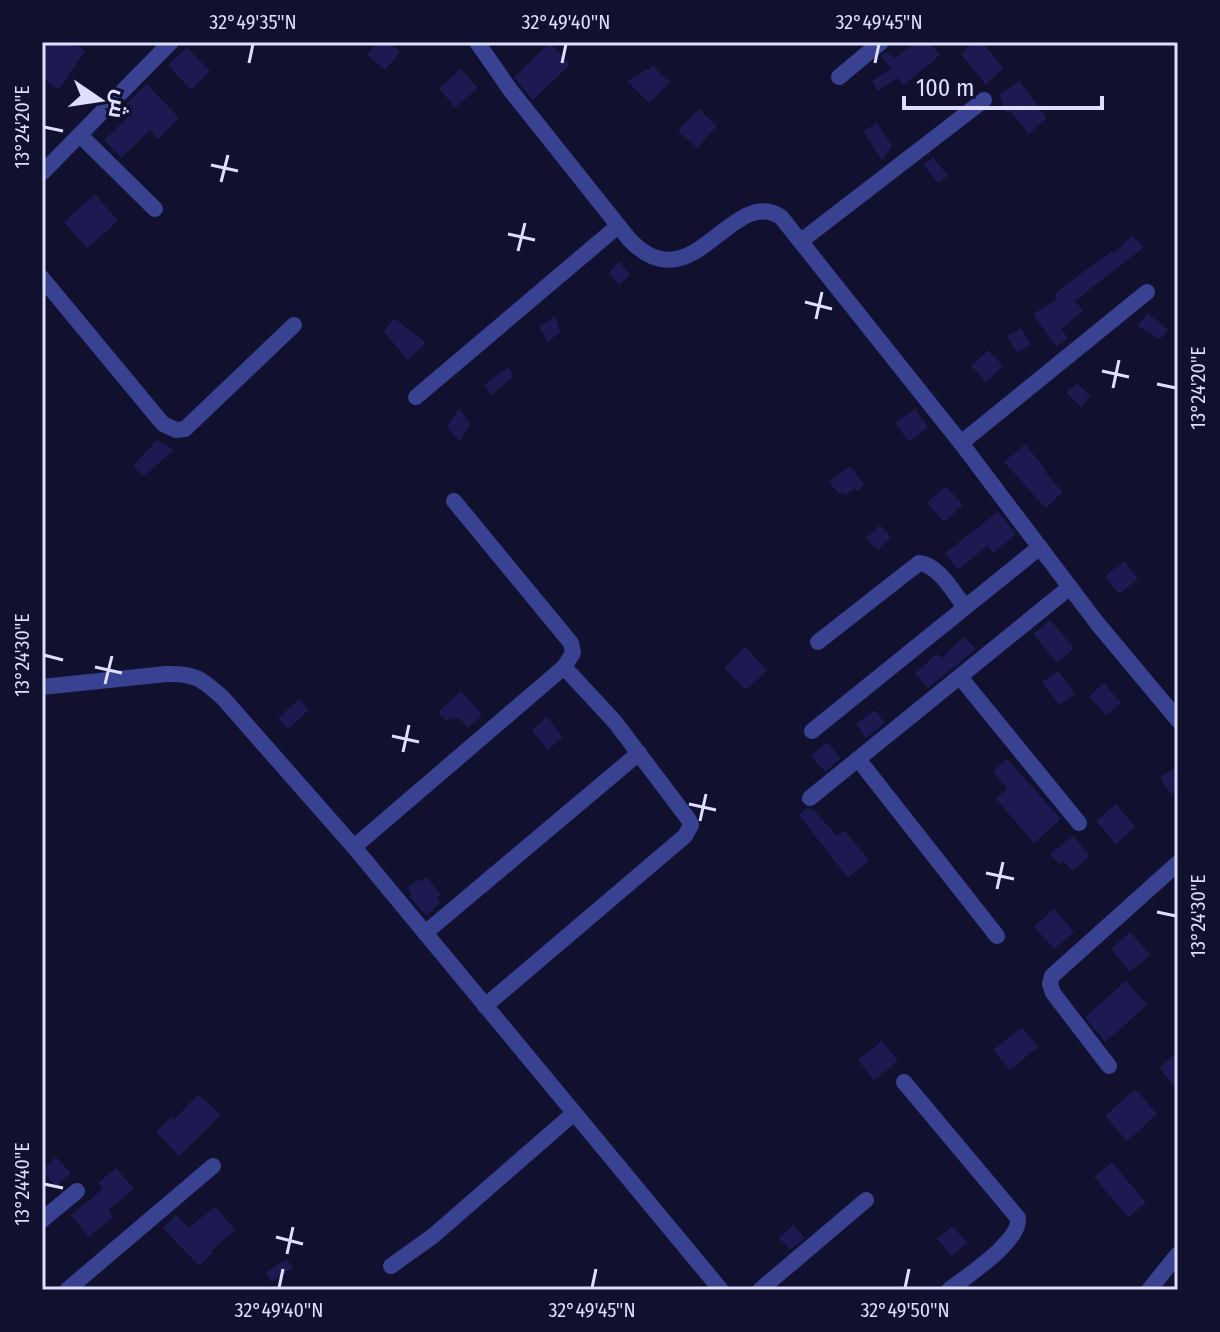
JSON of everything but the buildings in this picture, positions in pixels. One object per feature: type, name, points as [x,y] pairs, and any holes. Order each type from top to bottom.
[{"type":"street","points":[[477,42],[511,91],[618,226],[637,249],[656,260],[689,256],[754,211],[769,210],[781,217],[1178,720]]},
{"type":"street","points":[[839,77],[881,42]]},
{"type":"street","points":[[42,173],[165,44]]},
{"type":"street","points":[[801,241],[984,100]]},
{"type":"street","points":[[80,135],[155,209]]},
{"type":"street","points":[[416,397],[618,226]]},
{"type":"street","points":[[42,278],[163,424],[176,430],[185,429],[294,325]]},
{"type":"street","points":[[961,443],[1147,292]]},
{"type":"street","points":[[354,847],[564,667],[573,653],[571,643],[454,501]]},
{"type":"street","points":[[812,731],[1040,547]]},
{"type":"street","points":[[818,642],[919,563],[935,569],[965,607]]},
{"type":"street","points":[[810,798],[1070,587]]},
{"type":"street","points":[[485,1006],[689,832],[689,820],[639,753],[604,709],[564,667]]},
{"type":"street","points":[[42,687],[166,674],[181,674],[203,680],[223,698],[354,847],[721,1290]]},
{"type":"street","points":[[960,677],[1079,823]]},
{"type":"street","points":[[425,933],[639,753]]},
{"type":"street","points":[[858,759],[997,936]]},
{"type":"street","points":[[1109,1066],[1053,993],[1050,984],[1052,976],[1178,863]]},
{"type":"street","points":[[904,1082],[1018,1218],[1016,1232],[1007,1243],[949,1290]]},
{"type":"street","points":[[391,1266],[433,1236],[573,1114]]},
{"type":"street","points":[[67,1290],[213,1166]]},
{"type":"street","points":[[42,1220],[77,1191]]},
{"type":"street","points":[[760,1290],[866,1200]]},
{"type":"street","points":[[1149,1290],[1178,1254]]}]
